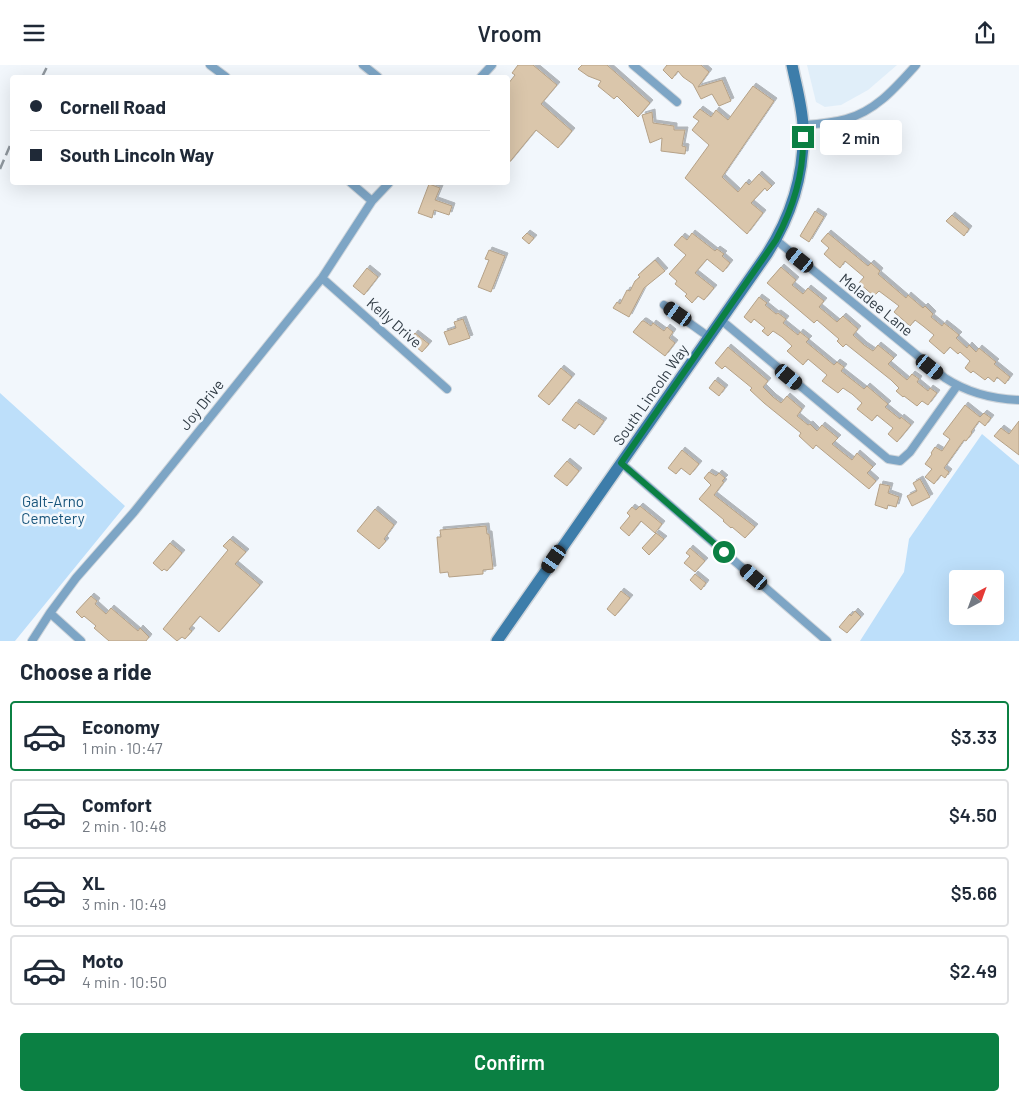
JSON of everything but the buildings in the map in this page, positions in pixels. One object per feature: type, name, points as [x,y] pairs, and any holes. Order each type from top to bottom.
[{"type":"main road","name":"South Lincoln Way","points":[[497,641],[776,240],[798,187],[803,149],[803,125],[792,65]]},
{"type":"street","points":[[210,65],[223,75]]},
{"type":"street","points":[[363,65],[376,75]]},
{"type":"street","points":[[483,75],[492,65]]},
{"type":"street","points":[[633,65],[676,102]]},
{"type":"street","points":[[803,125],[846,119],[868,110],[891,92],[916,65]]},
{"type":"street","points":[[352,185],[372,201]]},
{"type":"street","name":"Joy Drive","points":[[32,641],[76,578],[138,507],[322,278],[372,201],[387,185]]},
{"type":"street","name":"Meladee Lane","points":[[776,240],[957,386],[989,397],[1019,399]]},
{"type":"street","name":"Kelly Drive","points":[[322,278],[448,389]]},
{"type":"street","points":[[664,305],[710,337]]},
{"type":"street","points":[[721,320],[888,459],[900,461],[910,451],[957,386]]},
{"type":"street","points":[[621,463],[827,641]]},
{"type":"street","points":[[50,613],[81,641]]},
{"type":"shaded area","points":[[807,65],[897,65],[868,90],[841,105],[825,107],[816,102]]},
{"type":"green space","name":"Galt-Arno Cemetery","points":[[0,393],[125,506],[15,641],[0,641]]},
{"type":"green space","points":[[982,434],[1019,465],[1019,641],[860,641],[904,572],[909,539]]},
{"type":"railway","points":[[43,75],[48,65]]},
{"type":"railway","points":[[0,169],[10,146]]},
{"type":"route","points":[[724,552],[621,463],[776,240],[798,187],[802,166],[803,137]]}]
